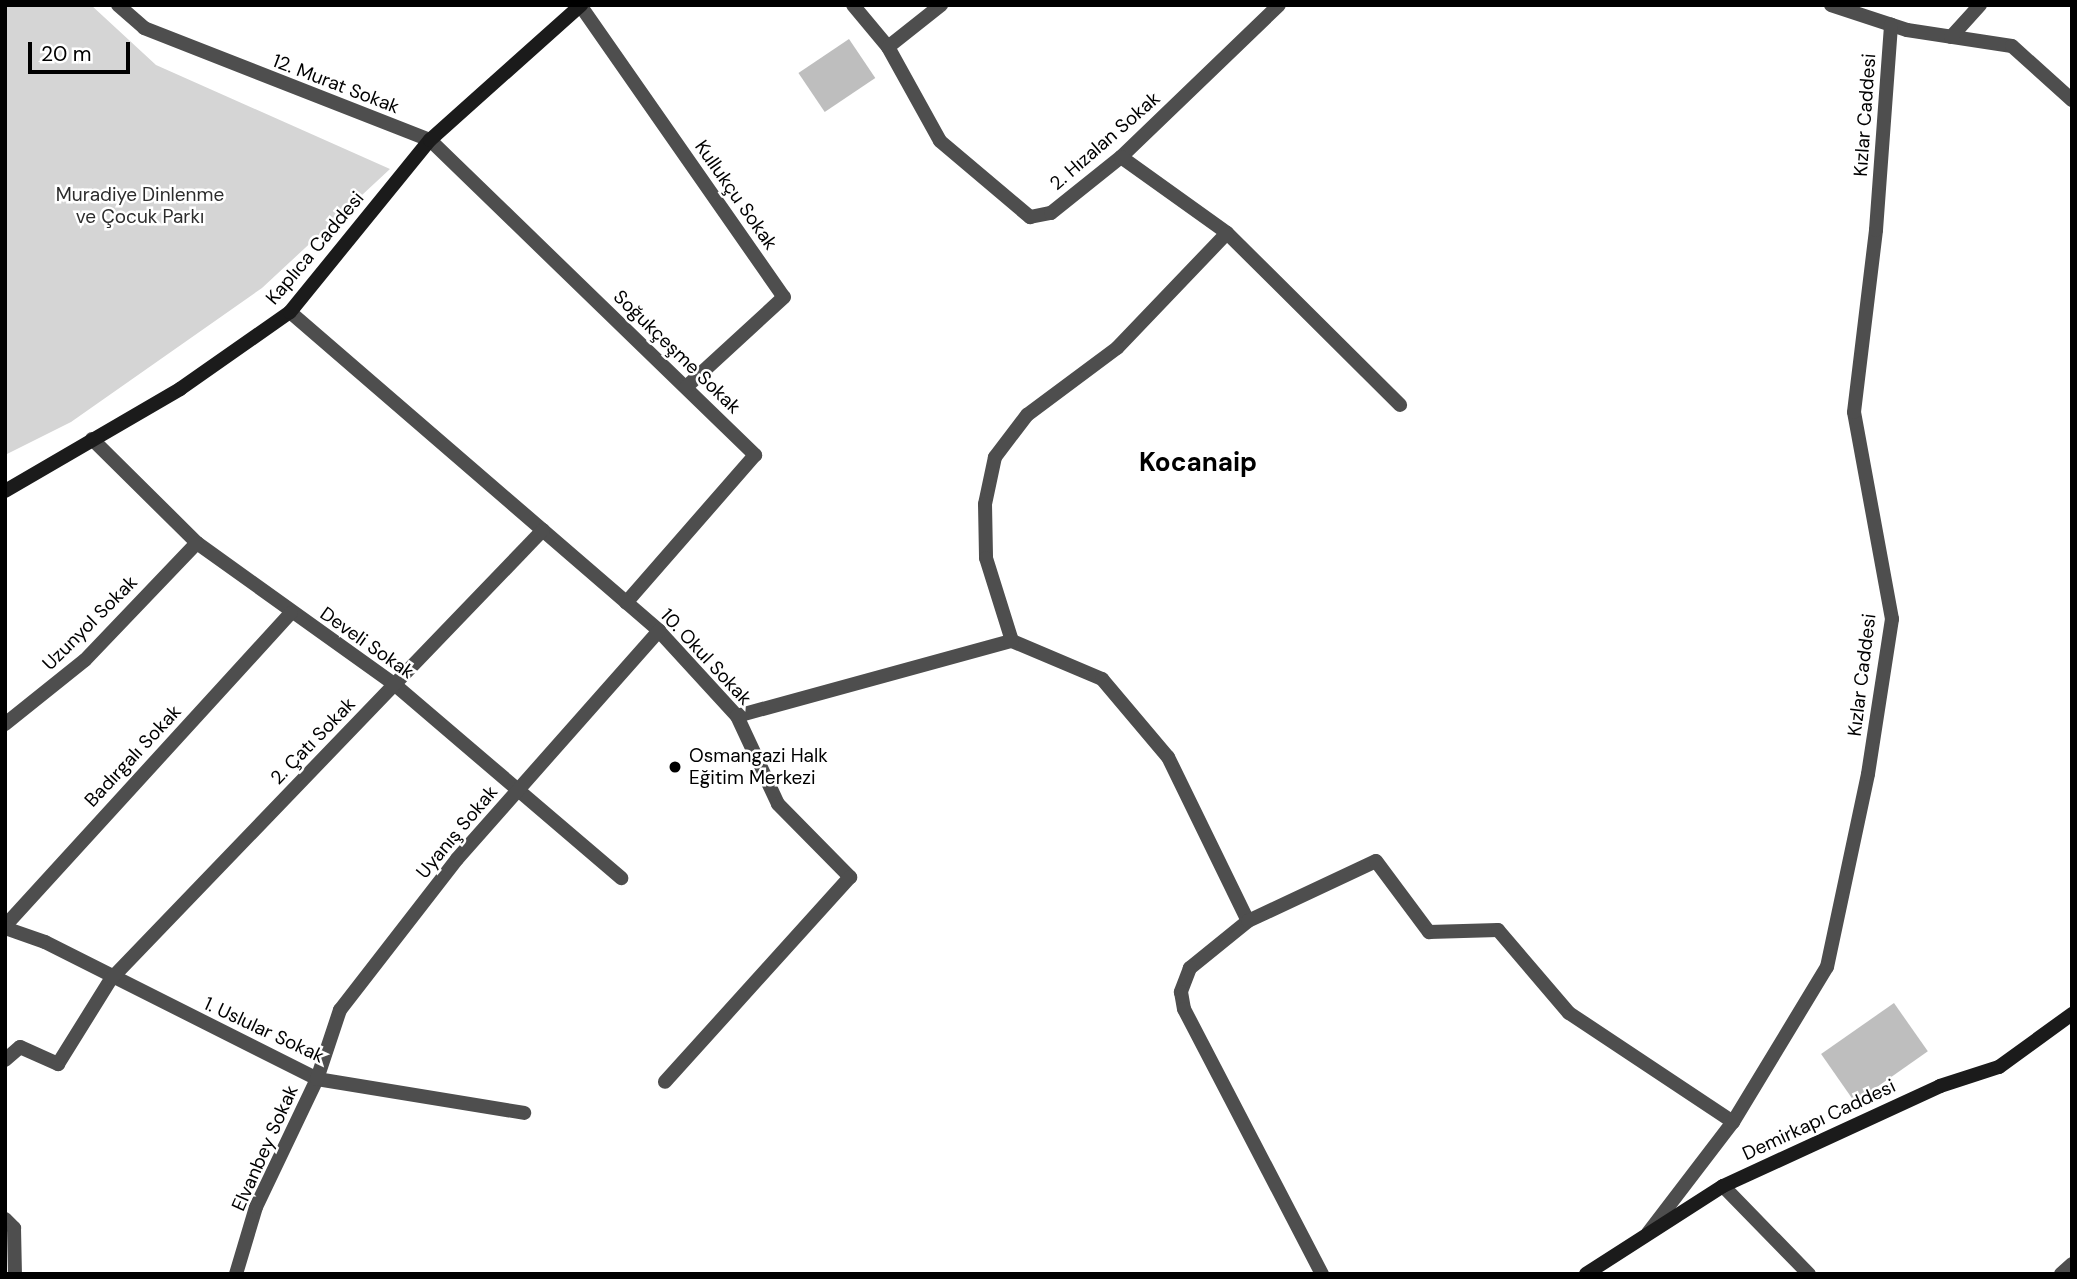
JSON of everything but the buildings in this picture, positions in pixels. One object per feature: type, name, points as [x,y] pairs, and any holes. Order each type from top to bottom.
[{"type":"main road","name":"Kaplıca Caddesi","points":[[5,491],[180,389],[290,312],[430,140],[580,5]]},
{"type":"main road","name":"Demirkapı Caddesi","points":[[1587,1274],[1723,1186],[1940,1086],[1998,1067],[2072,1014]]},
{"type":"street","name":"12. Murat Sokak","points":[[118,5],[144,28],[430,140]]},
{"type":"street","name":"Kullukçu Sokak","points":[[580,5],[784,297],[686,387]]},
{"type":"street","name":"2. Hızalan Sokak","points":[[853,5],[888,47],[940,141],[1030,217],[1051,214],[1121,157],[1279,5]]},
{"type":"street","points":[[888,47],[941,5]]},
{"type":"street","points":[[1831,5],[1891,25],[2012,46],[2072,100]]},
{"type":"street","points":[[1951,37],[1980,5]]},
{"type":"street","name":"Kızlar Caddesi","points":[[1648,1234],[1733,1122],[1827,967],[1868,774],[1892,619],[1854,412],[1876,230],[1891,25]]},
{"type":"street","name":"Soğukçeşme Sokak","points":[[430,140],[755,455],[626,603]]},
{"type":"street","points":[[1121,157],[1227,233],[1400,405]]},
{"type":"street","points":[[1012,641],[986,558],[985,504],[995,457],[1027,415],[1117,348],[1227,233]]},
{"type":"street","name":"10. Okul Sokak","points":[[290,312],[659,631],[737,716],[778,804],[850,877],[665,1082]]},
{"type":"street","name":"Develi Sokak","points":[[92,439],[197,543],[290,613],[394,684],[621,878]]},
{"type":"street","name":"2. Çatı Sokak","points":[[5,1060],[20,1047],[58,1064],[111,979],[543,530]]},
{"type":"street","name":"Uzunyol Sokak","points":[[5,723],[85,660],[197,543]]},
{"type":"street","name":"Badırgalı Sokak","points":[[5,927],[290,613]]},
{"type":"street","name":"Uyanış Sokak","points":[[317,1079],[340,1010],[517,790],[659,631]]},
{"type":"street","points":[[737,716],[1012,641],[1102,679],[1129,706],[1168,757],[1248,921]]},
{"type":"street","points":[[1322,1274],[1184,1009],[1181,992],[1190,968],[1248,921],[1376,861],[1429,932],[1498,930],[1569,1013],[1733,1122]]},
{"type":"street","name":"1. Uslular Sokak","points":[[5,927],[317,1079],[524,1113]]},
{"type":"street","name":"Elvanbey Sokak","points":[[236,1274],[256,1207],[317,1079]]},
{"type":"street","points":[[1723,1186],[1809,1274]]},
{"type":"street","points":[[5,1220],[15,1228],[15,1274]]},
{"type":"street","points":[[2061,1274],[2072,1264]]},
{"type":"green space","name":"Muradiye Dinlenme ve Çocuk Parkı","points":[[5,5],[91,5],[156,65],[390,169],[262,288],[71,422],[5,455]]},
{"type":"place","name":"Osmangazi Halk Eğitim Merkezi","points":[[675,767]]},
{"type":"district","name":"Kocanaip","points":[[1198,463]]}]
